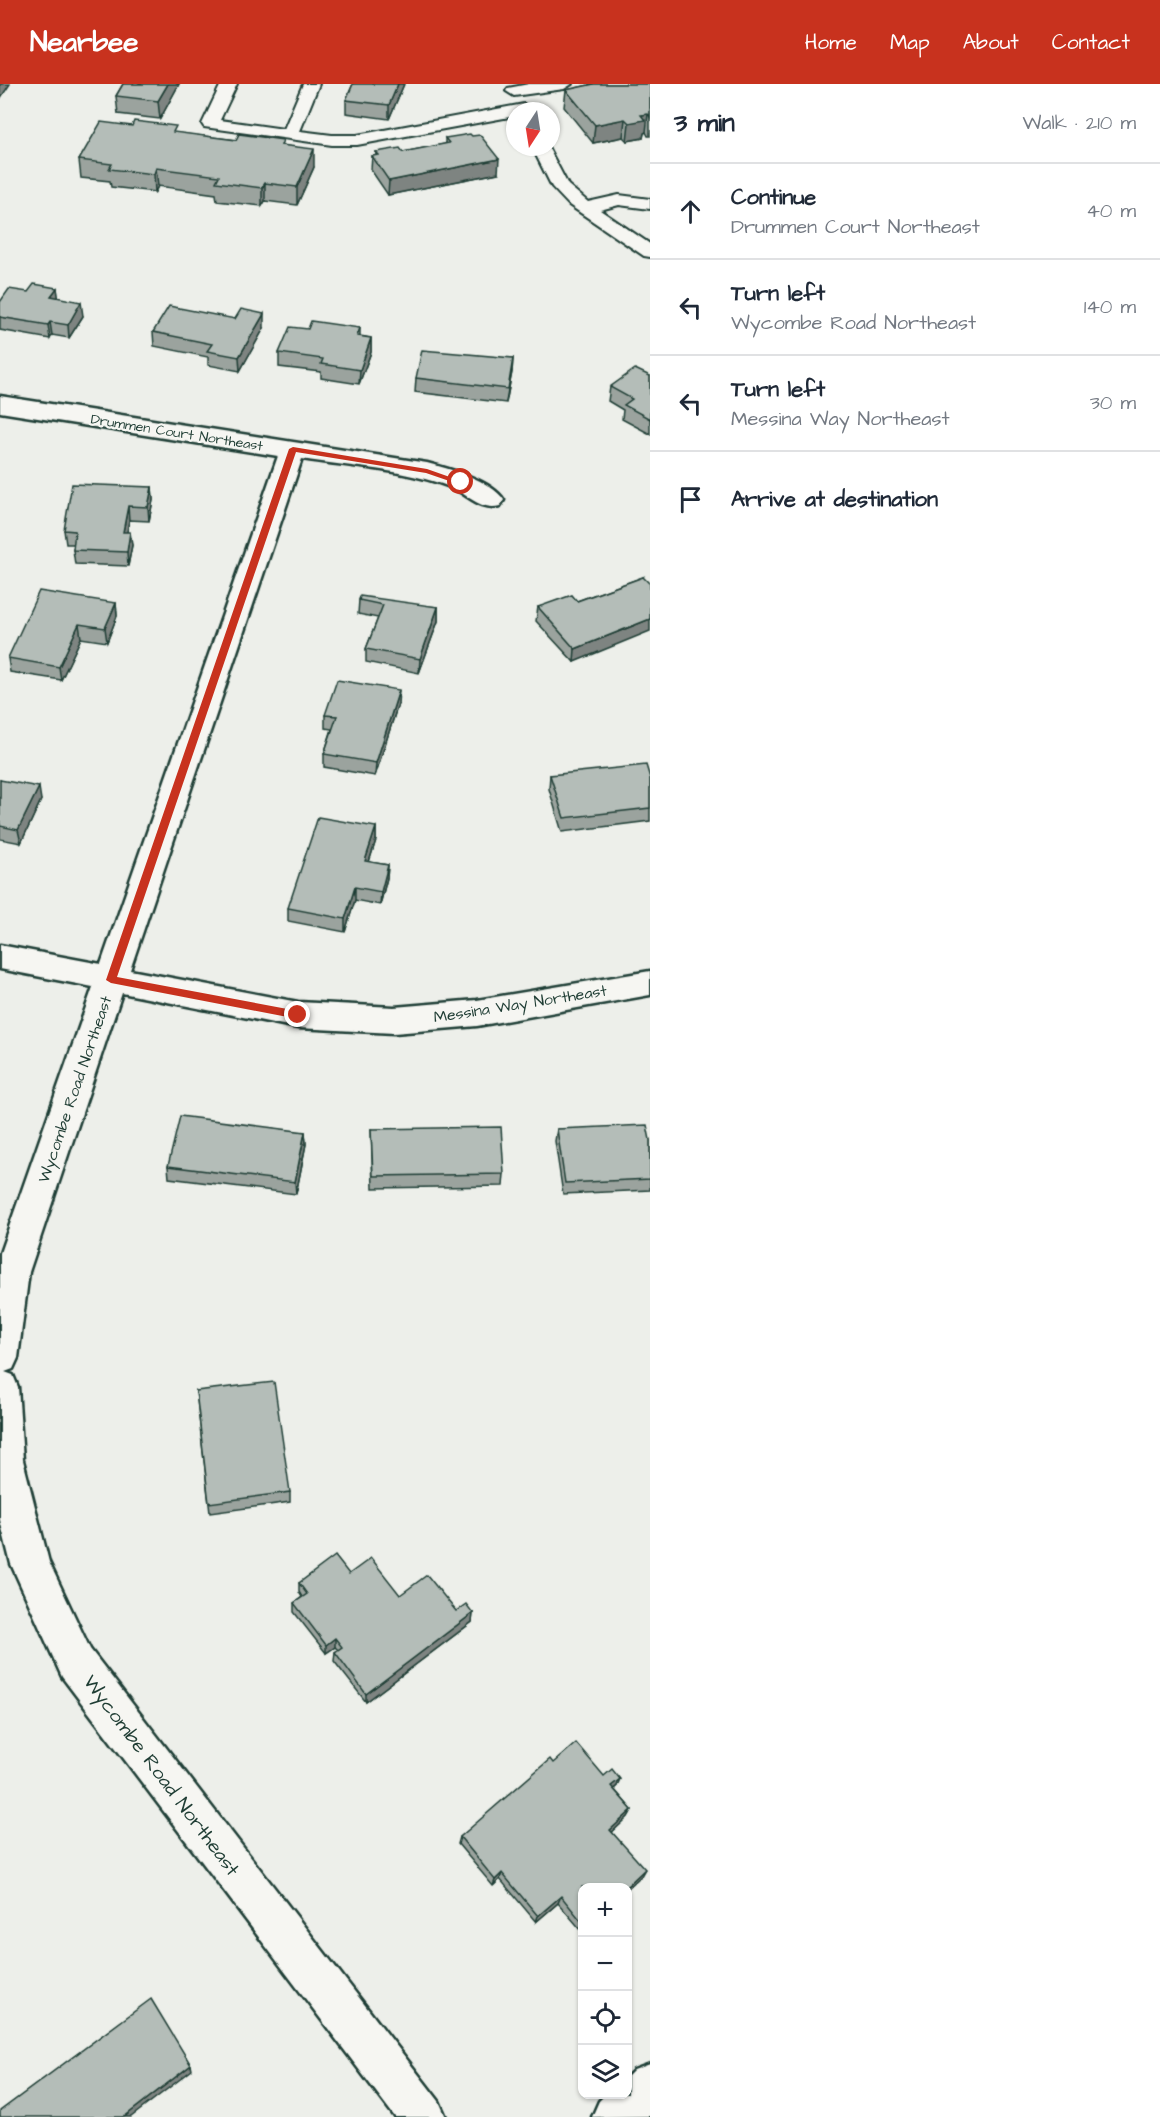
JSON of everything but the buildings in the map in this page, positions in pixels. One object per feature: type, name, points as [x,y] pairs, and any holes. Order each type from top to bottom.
[{"type":"street","name":"Drummen Court Northeast","points":[[0,404],[427,471],[461,482],[491,500]]},
{"type":"street","name":"Wycombe Road Northeast","points":[[0,1358],[11,1272],[293,449]]},
{"type":"street","name":"Messina Way Northeast","points":[[0,957],[298,1015],[394,1020],[477,1013],[650,983]]},
{"type":"street","name":"Wycombe Road Northeast","points":[[0,1387],[2,1460],[30,1564],[76,1663],[423,2117]]},
{"type":"street","points":[[615,2117],[650,2086]]},
{"type":"lane","points":[[229,84],[210,124],[332,140],[357,140],[506,113]]},
{"type":"lane","points":[[290,134],[310,84]]},
{"type":"lane","points":[[510,88],[564,84]]},
{"type":"lane","points":[[510,88],[520,102]]},
{"type":"lane","points":[[545,156],[561,187],[586,208],[650,252]]},
{"type":"lane","points":[[586,208],[619,200],[650,204]]},
{"type":"route","points":[[298,1015],[111,980],[293,449],[427,471],[461,482]]}]
